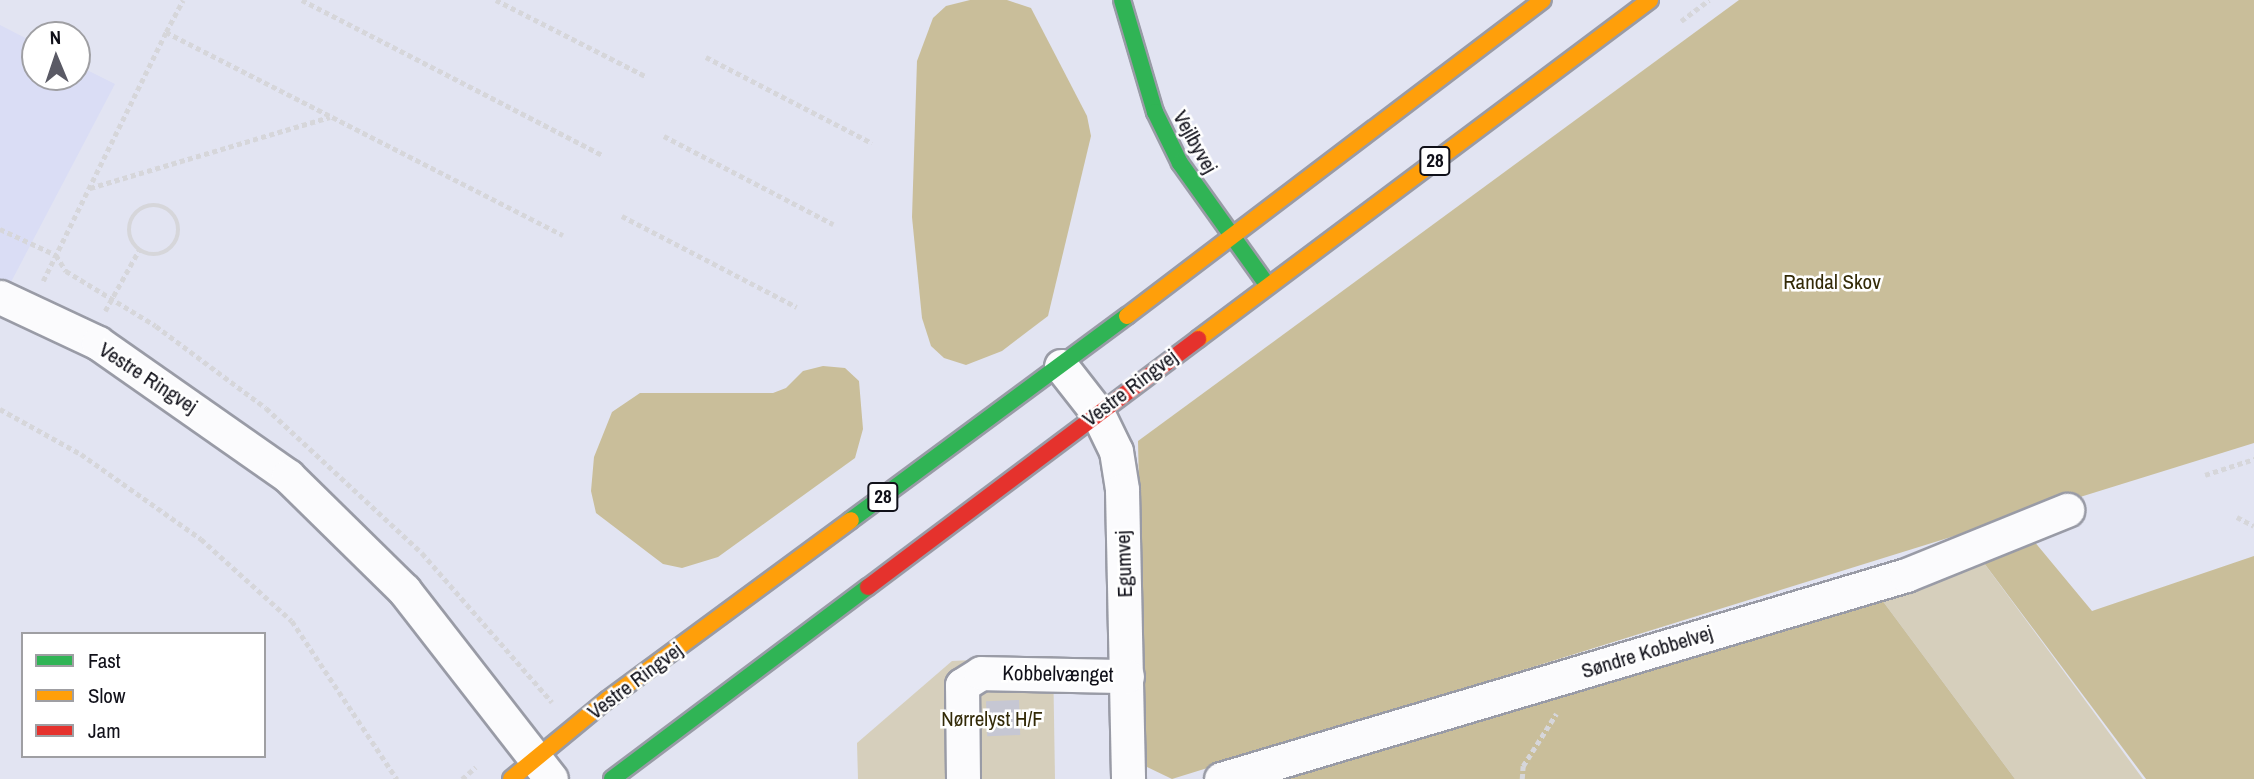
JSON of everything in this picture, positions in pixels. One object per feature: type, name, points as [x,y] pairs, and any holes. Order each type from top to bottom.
[{"type":"main road","name":"Vejlbyvej","points":[[1122,0],[1154,112],[1180,163],[1268,286]]},
{"type":"main road","name":"Vestre Ringvej","points":[[532,772],[1230,235],[1543,0]]},
{"type":"main road","name":"Vestre Ringvej","points":[[612,779],[1097,412],[1650,0]]},
{"type":"street","name":"Vestre Ringvej","points":[[14,304],[91,340],[288,476],[404,590],[532,772]]},
{"type":"street","name":"Egumvej","points":[[1061,366],[1097,412],[1116,451],[1122,490],[1128,779]]},
{"type":"street","name":"Søndre Kobbelvej","points":[[1221,779],[1906,575],[2067,510]]},
{"type":"street","name":"Kobbelvænget","points":[[964,779],[962,685],[981,673],[1127,676]]},
{"type":"path","points":[[14,304],[56,255],[183,0]]},
{"type":"path","points":[[302,0],[602,155]]},
{"type":"path","points":[[496,0],[645,76]]},
{"type":"path","points":[[166,32],[562,235]]},
{"type":"path","points":[[706,57],[872,143]]},
{"type":"path","points":[[89,188],[330,117]]},
{"type":"path","points":[[664,136],[833,224]]},
{"type":"path","points":[[148,205],[171,211],[180,232],[174,247],[158,256],[139,250],[128,231],[134,214],[148,205]]},
{"type":"path","points":[[622,216],[797,307]]},
{"type":"path","points":[[0,229],[56,255]]},
{"type":"path","points":[[91,340],[139,250]]},
{"type":"path","points":[[0,408],[80,454],[201,539],[292,621],[397,779]]},
{"type":"path","points":[[2205,475],[2254,459]]},
{"type":"path","points":[[2236,517],[2254,526]]},
{"type":"path","points":[[1522,779],[1522,766],[1563,703]]},
{"type":"shaded area","points":[[0,25],[21,36],[21,91],[91,91],[91,72],[115,84],[0,303]]},
{"type":"green space","points":[[970,0],[1007,0],[1031,8],[1087,116],[1091,136],[1048,316],[1002,351],[966,365],[944,358],[931,346],[922,318],[912,217],[917,61],[933,18],[946,6]]},
{"type":"green space","name":"Randal Skov","points":[[1739,0],[2254,0],[2254,443],[1172,779],[1145,766],[1138,441]]},
{"type":"green space","points":[[823,366],[845,368],[859,381],[863,429],[855,458],[718,557],[682,568],[663,564],[596,513],[591,491],[594,457],[612,412],[640,393],[773,393],[786,388],[803,371]]},
{"type":"green space","points":[[2028,534],[2092,611],[2254,556],[2254,779],[2146,779],[1978,555]]},
{"type":"green space","points":[[1978,555],[2143,779],[2015,779],[1879,596]]},
{"type":"green space","points":[[1879,596],[2015,779],[1274,779],[1630,675]]},
{"type":"green space","name":"Nørrelyst H/F","points":[[1053,656],[1055,779],[858,779],[857,743],[952,661]]},
{"type":"building","points":[[1019,700],[1020,735],[987,736],[986,701]]},
{"type":"traffic: fast","points":[[1122,0],[1155,112],[1180,163],[1268,286]]},
{"type":"traffic: fast","points":[[851,520],[1127,316]]},
{"type":"traffic: fast","points":[[612,779],[868,587]]},
{"type":"traffic: slow","points":[[1127,316],[1543,0]]},
{"type":"traffic: slow","points":[[1198,339],[1650,0]]},
{"type":"traffic: slow","points":[[511,779],[607,700],[851,520]]},
{"type":"traffic: jam","points":[[868,587],[1198,339]]}]
